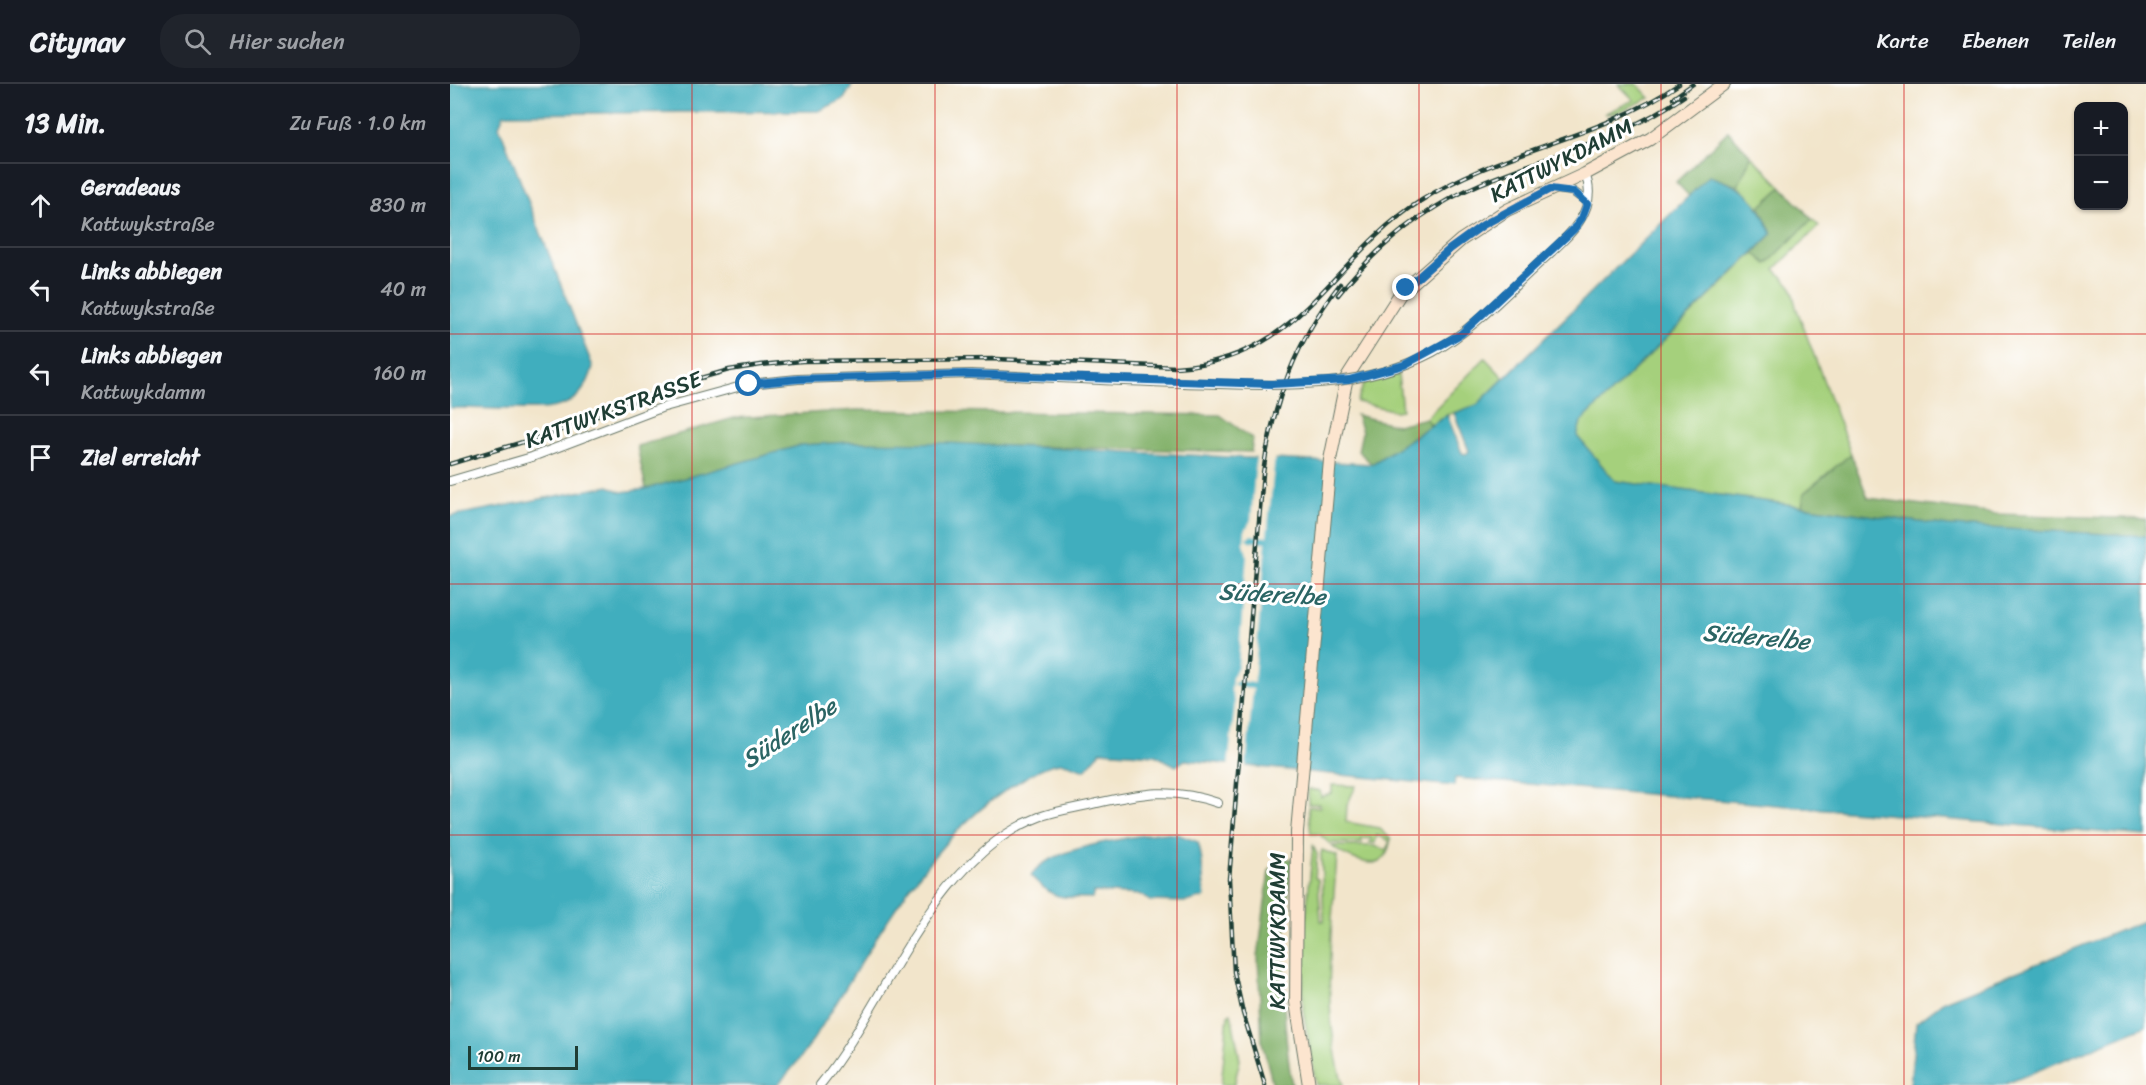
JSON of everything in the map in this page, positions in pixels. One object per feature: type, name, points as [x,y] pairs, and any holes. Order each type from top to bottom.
[{"type":"main road","name":"KATTWYKDAMM","points":[[1309,1085],[1299,1030],[1295,894],[1302,776],[1330,460],[1345,394],[1383,322],[1420,277],[1450,249],[1483,225],[1550,189],[1585,174],[1671,125],[1724,84]]},
{"type":"street","points":[[1550,189],[1568,190],[1584,201],[1589,189],[1585,174]]},
{"type":"street","name":"KATTWYKSTRASSE","points":[[450,481],[532,457],[661,408],[749,384],[798,379],[970,374],[1272,384],[1349,380],[1404,365],[1445,345],[1475,323],[1579,224],[1584,201]]},
{"type":"street","points":[[820,1085],[836,1065],[896,963],[964,871],[987,848],[1040,816],[1125,797],[1157,791],[1173,792],[1218,803]]},
{"type":"green space","points":[[1618,84],[1637,84],[1650,98],[1616,113],[1604,114],[1634,100]]},
{"type":"green space","points":[[1728,131],[1751,156],[1738,186],[1709,176],[1689,196],[1676,182]]},
{"type":"green space","points":[[1751,156],[1782,187],[1760,207],[1738,186]]},
{"type":"green space","points":[[1782,187],[1812,219],[1767,264],[1754,253],[1772,234],[1760,207]]},
{"type":"green space","points":[[1812,219],[1819,226],[1775,269],[1791,286],[1796,307],[1851,454],[1804,493],[1802,506],[1615,481],[1577,436],[1581,422],[1754,253],[1767,264]]},
{"type":"green space","points":[[1485,358],[1504,378],[1477,405],[1447,415],[1431,425],[1426,418]]},
{"type":"green space","points":[[1398,374],[1402,410],[1396,411],[1357,402],[1364,383]]},
{"type":"green space","points":[[857,410],[1220,415],[1253,439],[1251,452],[851,442],[802,445],[646,489],[637,446],[734,418]]},
{"type":"green space","points":[[1356,415],[1397,425],[1426,418],[1431,425],[1372,464],[1358,451],[1362,432]]},
{"type":"green space","points":[[1851,454],[1868,498],[1996,514],[2146,519],[2146,536],[1949,526],[1802,506],[1804,493]]},
{"type":"green space","points":[[1332,785],[1356,786],[1347,805],[1346,822],[1379,828],[1391,839],[1387,854],[1381,861],[1370,863],[1356,860],[1332,846],[1374,846],[1386,850],[1390,841],[1377,835],[1375,843],[1370,843],[1371,838],[1362,839],[1362,843],[1329,843],[1319,834],[1311,834],[1308,807],[1321,807],[1320,804],[1308,804],[1308,789],[1320,791],[1321,797],[1332,793]]},
{"type":"green space","points":[[1313,846],[1317,854],[1315,878],[1318,879],[1321,921],[1324,921],[1322,850],[1337,856],[1330,942],[1330,1000],[1336,1057],[1343,1085],[1316,1085],[1303,1010],[1303,944]]},
{"type":"green space","points":[[1281,859],[1292,859],[1286,917],[1284,999],[1292,1085],[1273,1085],[1262,1042],[1258,957],[1269,871]]},
{"type":"green space","points":[[1231,1013],[1240,1060],[1234,1085],[1221,1085],[1228,1015]]},
{"type":"water","points":[[450,84],[853,84],[844,99],[819,111],[504,114],[499,126],[593,367],[581,393],[572,400],[551,408],[525,409],[450,408]]},
{"type":"water","name":"Süderelbe","points":[[1709,176],[1733,185],[1749,196],[1761,211],[1772,234],[1581,422],[1577,436],[1615,481],[1949,526],[2146,536],[2146,836],[1455,778],[1454,786],[1185,760],[1176,766],[1155,755],[1101,751],[1085,770],[1057,763],[1039,770],[989,803],[963,825],[918,877],[879,933],[813,1040],[777,1085],[450,1085],[450,516],[609,486],[621,492],[646,489],[802,445],[851,442],[947,443],[1372,464],[1447,415],[1462,453],[1466,454],[1469,451],[1454,413],[1477,405]]},
{"type":"water","points":[[1156,833],[1177,834],[1198,842],[1205,897],[1186,902],[1150,901],[1141,895],[1094,892],[1092,898],[1065,897],[1052,894],[1031,876],[1039,867],[1069,852],[1087,846]]},
{"type":"water","points":[[2146,920],[2146,1026],[2003,1085],[1910,1085],[1916,1023],[1944,1001]]},
{"type":"pier","points":[[1256,455],[1275,456],[1267,537],[1251,535],[1246,538],[1250,542],[1266,542],[1254,683],[1238,681],[1233,684],[1237,687],[1253,689],[1246,768],[1228,767],[1235,703],[1231,691],[1232,678],[1238,666],[1247,555],[1244,543],[1245,531],[1251,520]]},
{"type":"railway","points":[[450,464],[559,431],[676,385],[729,370],[761,365],[802,361],[996,359],[1176,367],[1219,360],[1255,346],[1285,326],[1389,224],[1422,200],[1485,168],[1617,118],[1649,103],[1679,84]]},
{"type":"railway","points":[[1673,98],[1693,84]]},
{"type":"railway","points":[[1338,295],[1368,261],[1402,230],[1459,194],[1506,173],[1610,136],[1635,125],[1684,96]]},
{"type":"railway","points":[[1265,1085],[1243,1013],[1234,972],[1229,879],[1263,473],[1273,422],[1289,373],[1311,328],[1340,284]]},
{"type":"route","points":[[749,384],[798,379],[964,374],[1272,384],[1310,384],[1361,378],[1420,358],[1461,334],[1579,224],[1587,204],[1574,192],[1550,189],[1507,210],[1461,240],[1406,288]]}]
